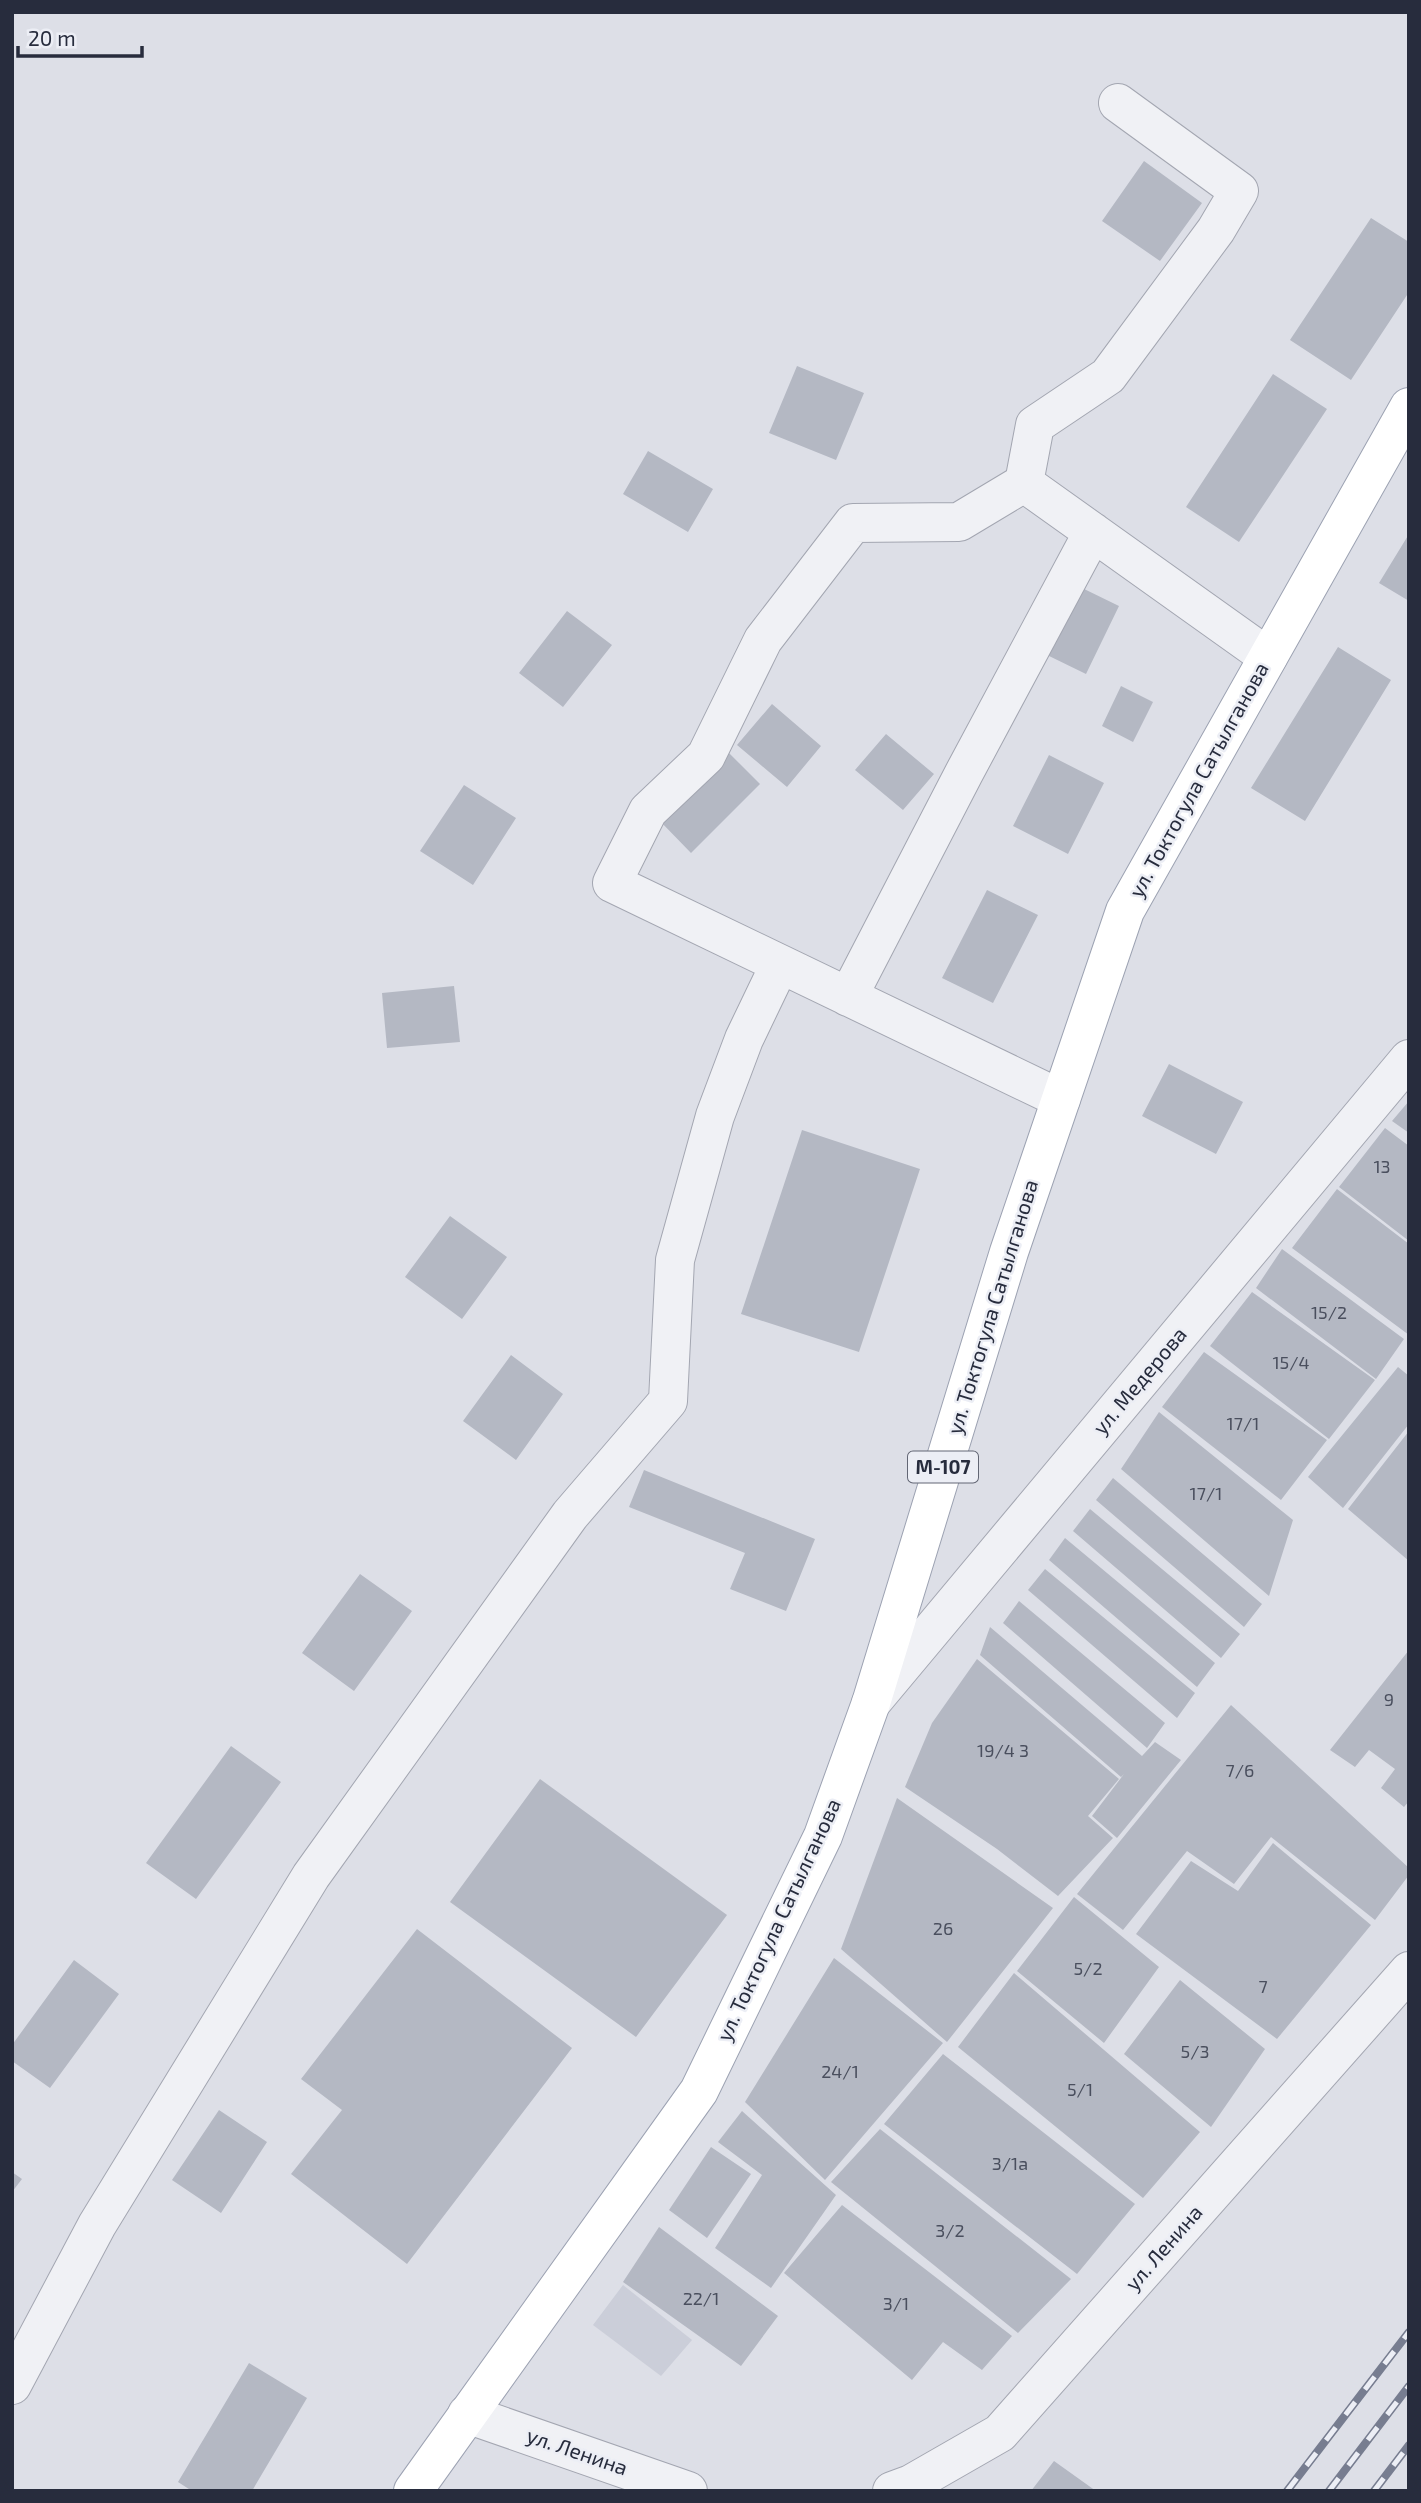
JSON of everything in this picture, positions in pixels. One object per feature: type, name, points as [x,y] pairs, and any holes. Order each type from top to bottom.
[{"type":"main road","name":"ул. Токтогула Сатылганова","points":[[412,2491],[699,2091],[823,1836],[871,1703],[1009,1252],[1125,911],[1409,407]]},
{"type":"street","points":[[1060,1099],[612,883],[648,811],[706,756],[763,640],[853,523],[960,522],[1024,483],[1035,425],[1108,376],[1216,230],[1239,191],[1118,103]]},
{"type":"street","points":[[1024,483],[1268,657]]},
{"type":"street","points":[[848,997],[1093,532]]},
{"type":"street","points":[[12,2385],[97,2225],[312,1875],[570,1515],[668,1401],[675,1260],[715,1116],[744,1039],[780,964]]},
{"type":"street","name":"ул. Медерова","points":[[871,1703],[1409,1059]]},
{"type":"street","name":"ул. Ленина","points":[[892,2491],[911,2484],[1000,2433],[1409,1971]]},
{"type":"street","name":"ул. Ленина","points":[[467,2414],[688,2491]]},
{"type":"shaded area","points":[[623,2285],[692,2340],[661,2376],[593,2325]]},
{"type":"building","points":[[1144,161],[1202,203],[1160,261],[1102,221]]},
{"type":"building","points":[[1371,218],[1409,242],[1409,292],[1351,380],[1290,340]]},
{"type":"building","points":[[797,366],[864,393],[836,460],[769,433]]},
{"type":"building","points":[[1273,374],[1327,409],[1239,542],[1186,507]]},
{"type":"building","points":[[648,451],[713,489],[688,532],[623,494]]},
{"type":"building","points":[[1409,534],[1409,601],[1379,583]]},
{"type":"building","points":[[1080,587],[1119,606],[1086,674],[1047,655]]},
{"type":"building","points":[[567,611],[612,645],[563,707],[519,673]]},
{"type":"building","points":[[1338,647],[1391,680],[1305,821],[1251,788]]},
{"type":"building","points":[[1121,686],[1153,702],[1133,742],[1102,726]]},
{"type":"building","points":[[772,704],[821,746],[787,787],[737,745]]},
{"type":"building","points":[[886,734],[934,774],[903,810],[855,770]]},
{"type":"building","points":[[727,751],[760,784],[691,853],[658,819]]},
{"type":"building","points":[[1049,755],[1104,783],[1068,854],[1013,826]]},
{"type":"building","points":[[464,785],[516,818],[473,885],[420,851]]},
{"type":"building","points":[[987,890],[1038,915],[993,1003],[942,978]]},
{"type":"building","points":[[454,986],[460,1042],[387,1048],[382,993]]},
{"type":"building","points":[[1169,1064],[1243,1102],[1216,1154],[1142,1116]]},
{"type":"building","points":[[1409,1101],[1409,1133],[1392,1121]]},
{"type":"building","points":[[1385,1128],[1409,1146],[1409,1241],[1339,1187]]},
{"type":"building","points":[[802,1130],[920,1169],[859,1352],[741,1314]]},
{"type":"building","points":[[1337,1189],[1409,1244],[1409,1335],[1292,1248]]},
{"type":"building","points":[[450,1216],[507,1257],[462,1319],[405,1277]]},
{"type":"building","points":[[1282,1249],[1404,1339],[1376,1379],[1256,1288]]},
{"type":"building","points":[[1252,1292],[1375,1380],[1329,1439],[1210,1346]]},
{"type":"building","points":[[1204,1352],[1327,1440],[1281,1500],[1162,1407]]},
{"type":"building","points":[[511,1355],[563,1394],[516,1460],[463,1421]]},
{"type":"building","points":[[1398,1367],[1409,1376],[1409,1424],[1343,1508],[1308,1477]]},
{"type":"building","points":[[1159,1412],[1293,1520],[1269,1596],[1121,1469]]},
{"type":"building","points":[[1409,1431],[1409,1561],[1348,1509]]},
{"type":"building","points":[[644,1470],[815,1539],[786,1611],[730,1589],[745,1553],[629,1507]]},
{"type":"building","points":[[1113,1478],[1262,1604],[1244,1627],[1096,1500]]},
{"type":"building","points":[[1090,1509],[1240,1634],[1221,1658],[1073,1531]]},
{"type":"building","points":[[1065,1538],[1215,1663],[1197,1687],[1049,1560]]},
{"type":"building","points":[[1045,1569],[1195,1693],[1177,1718],[1028,1590]]},
{"type":"building","points":[[360,1574],[412,1611],[354,1691],[302,1653]]},
{"type":"building","points":[[1019,1601],[1165,1723],[1147,1748],[1003,1623]]},
{"type":"building","points":[[990,1627],[1142,1756],[1155,1742],[1181,1760],[1117,1838],[1092,1816],[1124,1774],[1121,1777],[980,1655]]},
{"type":"building","points":[[1409,1650],[1409,1801],[1404,1807],[1381,1788],[1395,1769],[1369,1750],[1355,1767],[1330,1750]]},
{"type":"building","points":[[977,1659],[1119,1779],[1088,1816],[1113,1838],[1058,1896],[997,1849],[905,1787],[932,1723]]},
{"type":"building","points":[[1231,1705],[1409,1868],[1409,1875],[1375,1920],[1271,1837],[1234,1884],[1187,1851],[1123,1930],[1077,1894]]},
{"type":"building","points":[[231,1746],[281,1782],[196,1899],[146,1863]]},
{"type":"building","points":[[540,1779],[727,1915],[636,2037],[450,1902]]},
{"type":"building","points":[[897,1798],[1053,1908],[947,2042],[841,1949]]},
{"type":"building","points":[[1273,1843],[1371,1925],[1277,2039],[1136,1934],[1191,1861],[1238,1891]]},
{"type":"building","points":[[1074,1897],[1159,1967],[1104,2043],[1017,1971]]},
{"type":"building","points":[[417,1929],[572,2048],[407,2264],[291,2174],[342,2110],[301,2079]]},
{"type":"building","points":[[834,1958],[943,2043],[825,2180],[745,2102]]},
{"type":"building","points":[[74,1960],[119,1994],[50,2088],[12,2061],[12,2045]]},
{"type":"building","points":[[1014,1973],[1200,2132],[1143,2198],[958,2047]]},
{"type":"building","points":[[1180,1980],[1265,2049],[1211,2127],[1124,2054]]},
{"type":"building","points":[[943,2054],[1135,2204],[1077,2274],[884,2124]]},
{"type":"building","points":[[219,2110],[267,2142],[221,2213],[172,2180]]},
{"type":"building","points":[[742,2111],[836,2195],[771,2288],[715,2248],[762,2175],[718,2142]]},
{"type":"building","points":[[880,2129],[1071,2279],[1018,2333],[831,2182]]},
{"type":"building","points":[[711,2147],[751,2174],[707,2238],[669,2210]]},
{"type":"building","points":[[12,2172],[22,2179],[12,2192]]},
{"type":"building","points":[[842,2205],[1012,2336],[982,2370],[943,2342],[912,2380],[784,2273]]},
{"type":"building","points":[[659,2227],[778,2316],[741,2366],[623,2282]]},
{"type":"building","points":[[249,2363],[307,2398],[252,2491],[192,2491],[178,2482]]},
{"type":"building","points":[[1054,2461],[1096,2491],[1031,2491]]},
{"type":"railway","points":[[1287,2491],[1409,2332]]},
{"type":"railway","points":[[1329,2491],[1409,2386]]},
{"type":"railway","points":[[1374,2491],[1409,2445]]}]
